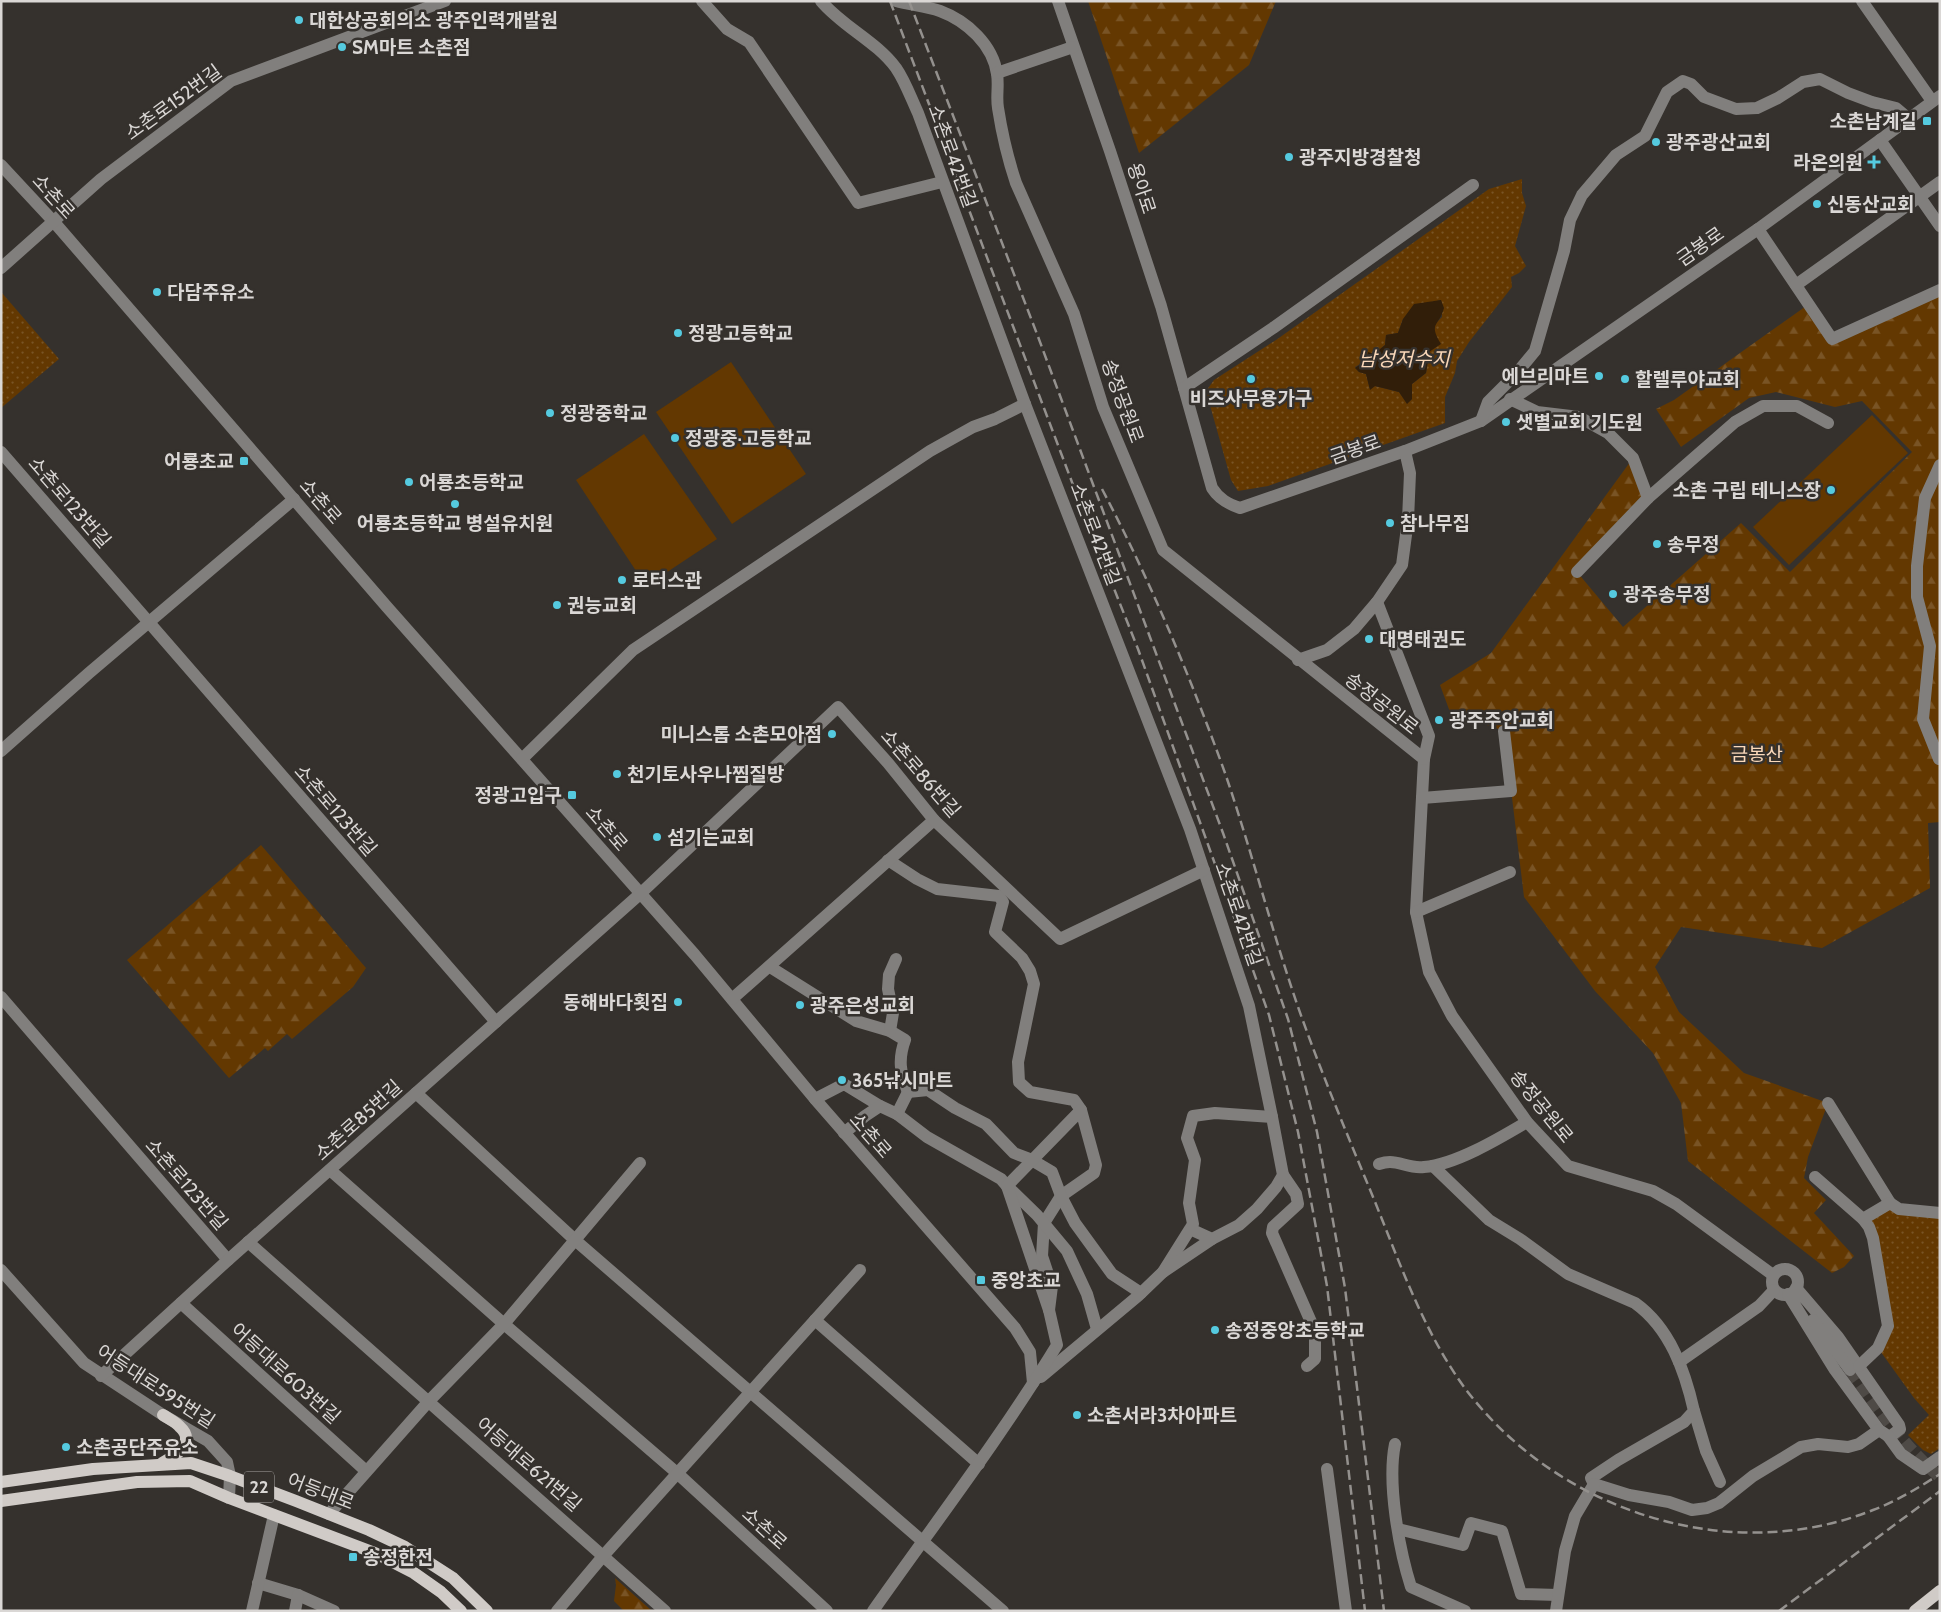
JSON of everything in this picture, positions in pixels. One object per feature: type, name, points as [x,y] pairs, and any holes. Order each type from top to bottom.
[{"type":"main road","points":[[159,1464],[175,1457],[183,1449],[186,1439],[182,1428],[163,1416]]},
{"type":"main road","name":"어등대로","points":[[1,1482],[93,1469],[191,1463],[329,1514],[404,1547],[453,1578],[487,1611]]},
{"type":"main road","name":"어등대로","points":[[1,1501],[137,1482],[190,1481],[228,1498],[366,1550],[414,1573],[441,1592],[461,1611]]},
{"type":"main road","points":[[1915,1611],[1940,1591]]},
{"type":"street","name":"소촌로152번길","points":[[1,268],[101,179],[231,81],[445,1]]},
{"type":"street","points":[[702,1],[727,29],[749,42],[858,203],[942,182]]},
{"type":"street","name":"소촌로42번길","points":[[821,1],[843,22],[874,46],[896,68],[918,113],[942,182],[1026,404],[1190,829],[1249,1006],[1282,1174]]},
{"type":"street","name":"송정공원로","points":[[896,1],[940,11],[964,23],[990,52],[997,73],[998,106],[1009,163],[1074,314],[1102,407],[1163,550],[1424,759]]},
{"type":"street","name":"용아로","points":[[1058,1],[1110,150],[1161,306],[1212,488]]},
{"type":"street","points":[[1862,1],[1936,98]]},
{"type":"street","points":[[997,73],[1073,47]]},
{"type":"street","points":[[1481,421],[1488,402],[1516,374],[1535,350],[1564,251],[1570,220],[1582,195],[1616,155],[1645,136],[1667,92],[1683,81],[1691,84],[1704,97],[1736,109],[1757,108],[1778,98],[1803,82],[1820,79],[1848,93],[1896,108],[1909,119]]},
{"type":"street","name":"금봉로","points":[[1212,488],[1218,497],[1229,505],[1240,508],[1405,451],[1481,421],[1510,399],[1758,229],[1936,98]]},
{"type":"street","points":[[1880,140],[1940,226]]},
{"type":"street","name":"소촌로","points":[[1,165],[54,222],[294,499],[640,894],[696,955],[815,1100],[1015,1328],[1030,1352],[1034,1383]]},
{"type":"street","points":[[1796,285],[1940,182]]},
{"type":"street","points":[[1184,388],[1273,328],[1473,185]]},
{"type":"street","points":[[1758,229],[1832,339],[1940,290]]},
{"type":"street","points":[[1510,399],[1537,412],[1579,417],[1608,433],[1633,458],[1648,498]]},
{"type":"street","points":[[522,759],[633,650],[930,451],[973,427],[1026,404]]},
{"type":"street","points":[[1577,572],[1648,498],[1735,422],[1763,406],[1797,406],[1828,423]]},
{"type":"street","points":[[1298,660],[1327,650],[1354,629],[1377,602],[1402,565],[1408,520],[1410,472],[1405,451]]},
{"type":"street","name":"소촌로123번길","points":[[1,452],[496,1022]]},
{"type":"street","points":[[1939,759],[1923,719],[1930,646],[1917,597],[1917,566],[1925,498],[1940,465]]},
{"type":"street","points":[[1,751],[294,499]]},
{"type":"street","name":"송정공원로","points":[[1377,602],[1429,736],[1424,759],[1416,912],[1429,972],[1441,998],[1527,1122],[1568,1166],[1653,1191],[1676,1204],[1773,1275]]},
{"type":"street","name":"소촌로86번길","points":[[640,894],[838,707],[888,763],[934,820],[1060,939],[1204,870]]},
{"type":"street","points":[[1422,798],[1511,792],[1504,731]]},
{"type":"street","points":[[732,999],[934,820]]},
{"type":"street","points":[[888,860],[917,879],[937,889],[998,896],[1003,902],[995,932],[1022,958],[1030,971],[1034,984],[1018,1062],[1019,1082],[1030,1092],[1074,1100],[1081,1110],[1096,1165],[1094,1173],[1061,1196],[1044,1223],[1042,1256],[1052,1286],[1049,1310]]},
{"type":"street","points":[[1416,912],[1510,872]]},
{"type":"street","name":"소촌로85번길","points":[[101,1376],[248,1242],[640,894]]},
{"type":"street","points":[[890,1031],[893,1013],[888,989],[889,975],[896,959]]},
{"type":"street","points":[[770,967],[856,1021],[890,1031],[905,1040],[901,1051],[901,1076],[908,1092]]},
{"type":"street","name":"소촌로123번길","points":[[1,997],[228,1260]]},
{"type":"street","points":[[815,1100],[844,1084],[897,1114],[927,1137],[1001,1179],[1044,1223],[1067,1251],[1086,1294],[1097,1329]]},
{"type":"street","points":[[908,1092],[928,1090],[955,1108],[986,1124],[1014,1153],[1052,1172],[1061,1196],[1075,1223],[1112,1274],[1141,1293]]},
{"type":"street","points":[[897,1114],[908,1092]]},
{"type":"street","points":[[416,1093],[575,1240],[1003,1611]]},
{"type":"street","points":[[1828,1103],[1890,1202],[1899,1209],[1940,1213]]},
{"type":"street","points":[[844,1133],[880,1106]]},
{"type":"street","points":[[1007,1186],[1081,1110]]},
{"type":"street","points":[[1163,1272],[1192,1224],[1189,1203],[1195,1160],[1187,1138],[1194,1116],[1215,1113],[1272,1117]]},
{"type":"street","points":[[1379,1164],[1391,1162],[1421,1168],[1433,1166],[1453,1160],[1527,1122]]},
{"type":"street","points":[[329,1514],[429,1401],[504,1324],[640,1163]]},
{"type":"street","points":[[1433,1166],[1490,1220],[1568,1274],[1635,1303],[1658,1323],[1679,1362],[1706,1451],[1720,1482]]},
{"type":"street","points":[[330,1170],[504,1324],[677,1473]]},
{"type":"street","points":[[1034,1383],[1141,1293],[1163,1272],[1212,1239],[1239,1225],[1258,1208],[1276,1187],[1282,1174]]},
{"type":"street","points":[[1282,1174],[1296,1194],[1298,1204],[1273,1227],[1272,1233],[1315,1331],[1315,1359],[1307,1366]]},
{"type":"street","points":[[1815,1177],[1869,1227],[1872,1238],[1888,1326],[1878,1348],[1854,1368]]},
{"type":"street","points":[[873,1611],[979,1464],[1034,1383],[1057,1345],[1049,1310],[1007,1186]]},
{"type":"street","points":[[1862,1220],[1890,1202]]},
{"type":"street","points":[[1190,1229],[1212,1239]]},
{"type":"street","name":"어등대로621번길","points":[[248,1242],[604,1555]]},
{"type":"street","points":[[1782,1269],[1794,1272],[1798,1280],[1792,1292],[1781,1295],[1774,1290],[1771,1281],[1773,1275],[1782,1269]]},
{"type":"street","name":"어등대로595번길","points":[[1,1270],[84,1363],[163,1416],[208,1441],[227,1462],[230,1476]]},
{"type":"street","points":[[557,1611],[604,1555],[860,1270]]},
{"type":"street","points":[[1679,1362],[1759,1306],[1774,1290]]},
{"type":"street","points":[[1694,1411],[1684,1422],[1591,1478],[1594,1484],[1629,1495],[1669,1502],[1692,1510],[1707,1508],[1719,1503],[1753,1476],[1801,1447],[1818,1444],[1848,1447],[1883,1433],[1892,1435],[1900,1429],[1899,1425],[1854,1368],[1838,1337],[1792,1292]]},
{"type":"street","points":[[1792,1292],[1835,1370],[1901,1454],[1923,1469],[1940,1457]]},
{"type":"street","name":"어등대로603번길","points":[[181,1303],[366,1471]]},
{"type":"street","points":[[815,1320],[979,1464]]},
{"type":"street","points":[[1395,1444],[1392,1468],[1398,1529],[1402,1559],[1411,1587],[1466,1611]]},
{"type":"street","points":[[1327,1469],[1346,1611]]},
{"type":"street","name":"소촌로","points":[[677,1473],[827,1611]]},
{"type":"street","points":[[228,1498],[230,1476]]},
{"type":"street","points":[[1556,1611],[1565,1551],[1575,1516],[1594,1484]]},
{"type":"street","points":[[252,1611],[274,1515]]},
{"type":"street","points":[[1398,1529],[1463,1545],[1471,1523],[1502,1531],[1522,1594],[1558,1595]]},
{"type":"street","points":[[604,1555],[665,1611]]},
{"type":"street","points":[[258,1583],[298,1594],[334,1611]]},
{"type":"street","points":[[295,1611],[298,1594]]},
{"type":"green space","points":[[1088,1],[1276,1],[1249,65],[1139,153]]},
{"type":"green space","points":[[1522,179],[1522,193],[1526,206],[1515,246],[1526,266],[1519,273],[1511,277],[1512,287],[1469,342],[1457,361],[1455,373],[1445,397],[1445,423],[1268,486],[1238,491],[1231,480],[1206,391],[1214,380],[1276,340],[1489,189]],"holes":[[[1441,300],[1442,317],[1435,324],[1426,373],[1412,384],[1412,399],[1407,403],[1399,392],[1375,386],[1370,389],[1366,374],[1359,372],[1355,367],[1385,345],[1386,335],[1398,333],[1403,319],[1428,303]]]},
{"type":"green space","name":"금봉산","points":[[1940,292],[1940,822],[1928,823],[1930,888],[1822,948],[1681,927],[1655,967],[1679,1012],[1744,1073],[1828,1103],[1808,1157],[1804,1178],[1826,1200],[1814,1213],[1854,1256],[1844,1267],[1832,1273],[1688,1161],[1681,1103],[1653,1053],[1595,991],[1524,897],[1504,731],[1450,712],[1440,685],[1491,653],[1633,458],[1648,498],[1577,572],[1623,627],[1741,523],[1790,572],[1912,452],[1862,401],[1835,407],[1776,392],[1749,398],[1681,447],[1656,409],[1674,400],[1809,304],[1833,339]]},
{"type":"green space","points":[[1,294],[59,359],[1,408]]},
{"type":"green space","points":[[731,362],[806,474],[732,524],[656,412]]},
{"type":"green space","name":"소촌 구립 테니스장","points":[[1872,415],[1908,453],[1789,565],[1753,527]]},
{"type":"green space","points":[[644,434],[717,539],[646,586],[576,480]]},
{"type":"green space","points":[[261,845],[366,968],[353,987],[292,1039],[287,1034],[268,1051],[265,1048],[229,1078],[127,960]]},
{"type":"green space","points":[[1890,1203],[1940,1213],[1940,1448],[1931,1454],[1923,1450],[1908,1435],[1929,1415],[1914,1398],[1878,1348],[1888,1325],[1863,1219]]},
{"type":"green space","points":[[615,1578],[652,1611],[624,1611],[614,1601]]},
{"type":"water","name":"남성저수지","points":[[1441,300],[1444,308],[1436,325],[1435,332],[1441,344],[1429,352],[1426,373],[1412,384],[1412,399],[1407,404],[1399,392],[1375,386],[1370,390],[1366,374],[1359,372],[1355,368],[1367,360],[1368,352],[1374,354],[1385,345],[1386,335],[1398,333],[1403,319],[1414,304]]},
{"type":"tunnel","points":[[1850,1370],[1903,1440],[1940,1477]]},
{"type":"railway","points":[[890,1],[1078,498],[1138,649],[1269,1015],[1298,1132],[1327,1286],[1365,1611]]},
{"type":"railway","points":[[909,1],[1037,334],[1223,833],[1288,1019],[1317,1132],[1345,1288],[1384,1611]]},
{"type":"railway","points":[[1102,489],[1153,593],[1212,737],[1297,1004],[1339,1115],[1422,1315],[1450,1367],[1467,1391],[1505,1433],[1550,1469],[1599,1497],[1651,1517],[1706,1529],[1762,1532],[1818,1526],[1873,1510],[1907,1494],[1940,1474]]},
{"type":"railway","points":[[1779,1611],[1940,1491]]},
{"type":"place","name":"대한상공회의소 광주인력개발원","points":[[299,20]]},
{"type":"place","name":"SM마트 소촌점","points":[[342,47]]},
{"type":"place","name":"소촌남계길","points":[[1927,121]]},
{"type":"place","name":"광주광산교회","points":[[1656,142]]},
{"type":"place","name":"광주지방경찰청","points":[[1289,157]]},
{"type":"place","name":"라온의원","points":[[1874,162]]},
{"type":"place","name":"신동산교회","points":[[1817,204]]},
{"type":"place","name":"다담주유소","points":[[157,292]]},
{"type":"place","name":"정광고등학교","points":[[678,333]]},
{"type":"place","name":"에브리마트","points":[[1599,376]]},
{"type":"place","name":"비즈사무용가구","points":[[1251,379]]},
{"type":"place","name":"할렐루야교회","points":[[1625,379]]},
{"type":"place","name":"정광중학교","points":[[550,413]]},
{"type":"place","name":"샛별교회 기도원","points":[[1506,422]]},
{"type":"place","name":"정광중·고등학교","points":[[675,438]]},
{"type":"place","name":"어룡초교","points":[[244,461]]},
{"type":"place","name":"어룡초등학교","points":[[409,482]]},
{"type":"place","name":"소촌 구립 테니스장","points":[[1831,490]]},
{"type":"place","name":"어룡초등학교 병설유치원","points":[[455,504]]},
{"type":"place","name":"참나무집","points":[[1390,523]]},
{"type":"place","name":"송무정","points":[[1657,544]]},
{"type":"place","name":"로터스관","points":[[622,580]]},
{"type":"place","name":"광주송무정","points":[[1613,594]]},
{"type":"place","name":"권능교회","points":[[557,605]]},
{"type":"place","name":"대명태권도","points":[[1369,639]]},
{"type":"place","name":"광주주안교회","points":[[1439,720]]},
{"type":"place","name":"미니스톱 소촌모아점","points":[[832,734]]},
{"type":"place","name":"천기토사우나찜질방","points":[[617,774]]},
{"type":"place","name":"정광고입구","points":[[572,795]]},
{"type":"place","name":"섬기는교회","points":[[657,837]]},
{"type":"place","name":"동해바다횟집","points":[[678,1002]]},
{"type":"place","name":"광주은성교회","points":[[800,1005]]},
{"type":"place","name":"365낚시마트","points":[[842,1080]]},
{"type":"place","name":"중앙초교","points":[[981,1280]]},
{"type":"place","name":"송정중앙초등학교","points":[[1215,1330]]},
{"type":"place","name":"소촌서라3차아파트","points":[[1077,1415]]},
{"type":"place","name":"소촌공단주유소","points":[[66,1447]]},
{"type":"place","name":"송정한전","points":[[353,1557]]}]
